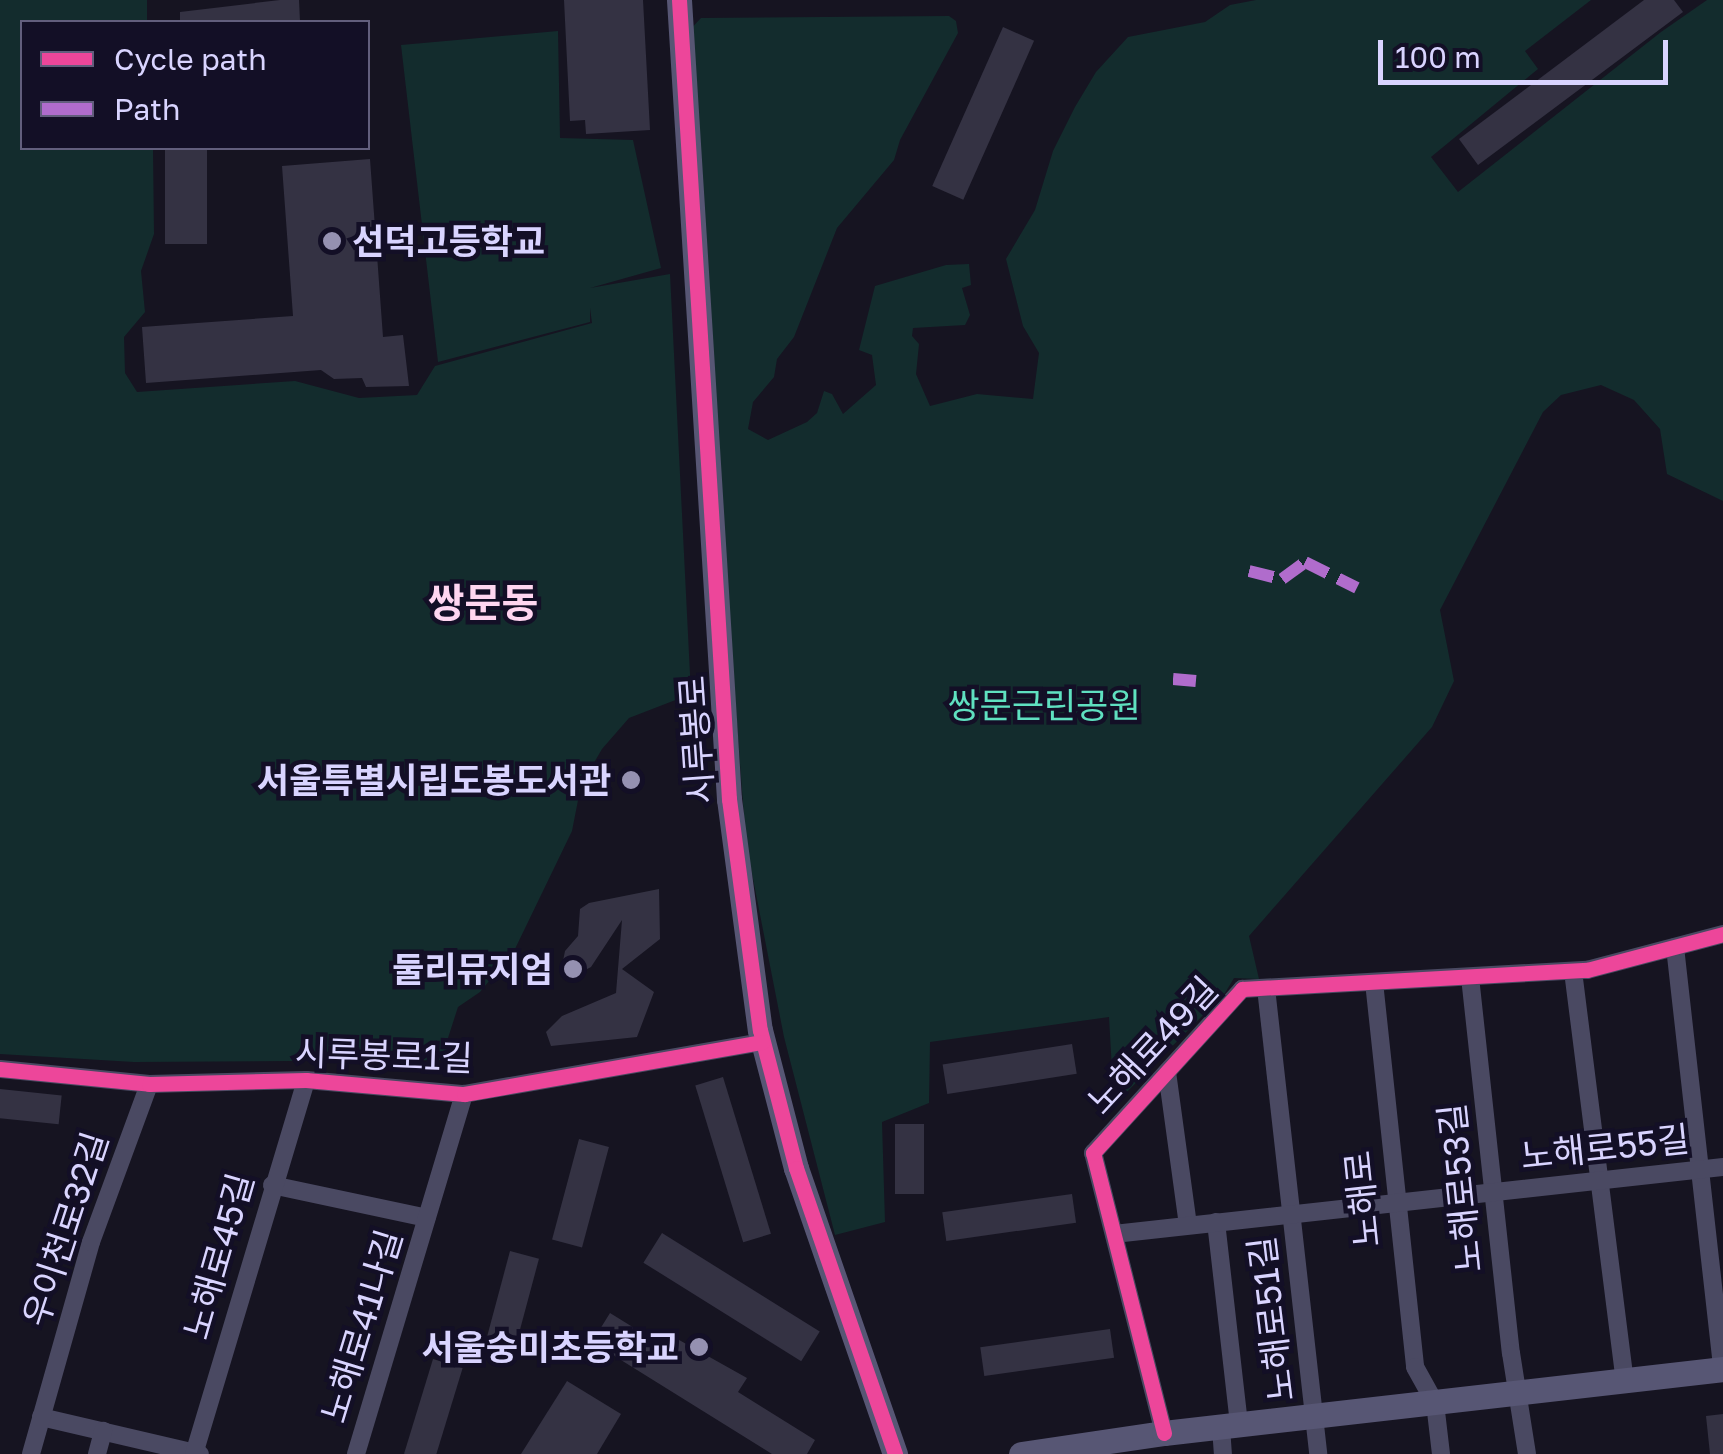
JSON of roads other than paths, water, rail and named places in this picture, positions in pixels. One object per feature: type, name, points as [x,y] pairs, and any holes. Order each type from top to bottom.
[{"type":"street","name":"시루봉로","points":[[679,0],[728,800],[762,1042],[796,1168],[895,1454]]},
{"type":"street","name":"노해로49길","points":[[1164,1433],[1093,1153],[1242,989],[1573,971],[1723,934]]},
{"type":"street","points":[[1021,1454],[1164,1433],[1723,1370],[1675,946]]},
{"type":"street","points":[[1573,971],[1625,1380]]},
{"type":"street","name":"노해로53길","points":[[1470,977],[1526,1454]]},
{"type":"street","name":"노해로","points":[[1374,982],[1414,1367],[1435,1403],[1441,1454]]},
{"type":"street","name":"노해로51길","points":[[1266,988],[1315,1417]]},
{"type":"street","name":"시루봉로1길","points":[[0,1069],[149,1084],[306,1080],[464,1094],[762,1042]]},
{"type":"street","name":"노해로49길","points":[[1167,1072],[1188,1225]]},
{"type":"street","name":"노해로45길","points":[[42,1416],[196,1453],[306,1080]]},
{"type":"street","name":"우이천로32길","points":[[31,1454],[91,1242],[149,1084]]},
{"type":"street","name":"노해로41나길","points":[[356,1454],[464,1094]]},
{"type":"street","name":"노해로55길","points":[[1494,1192],[1723,1167]]},
{"type":"street","name":"노해로41나길","points":[[272,1185],[427,1218]]},
{"type":"street","name":"노해로51길","points":[[1114,1234],[1494,1192]]},
{"type":"street","points":[[1216,1222],[1230,1426],[1224,1454]]},
{"type":"street","points":[[1315,1417],[1318,1454]]},
{"type":"street","points":[[96,1454],[103,1431]]},
{"type":"place","name":"선덕고등학교","points":[[332,241]]},
{"type":"place","name":"서울특별시립도봉도서관","points":[[631,780]]},
{"type":"place","name":"둘리뮤지엄","points":[[573,969]]},
{"type":"place","name":"서울숭미초등학교","points":[[699,1347]]},
{"type":"district","name":"쌍문동","points":[[483,602]]},
{"type":"park label","name":"쌍문근린공원","points":[[1044,705]]}]
